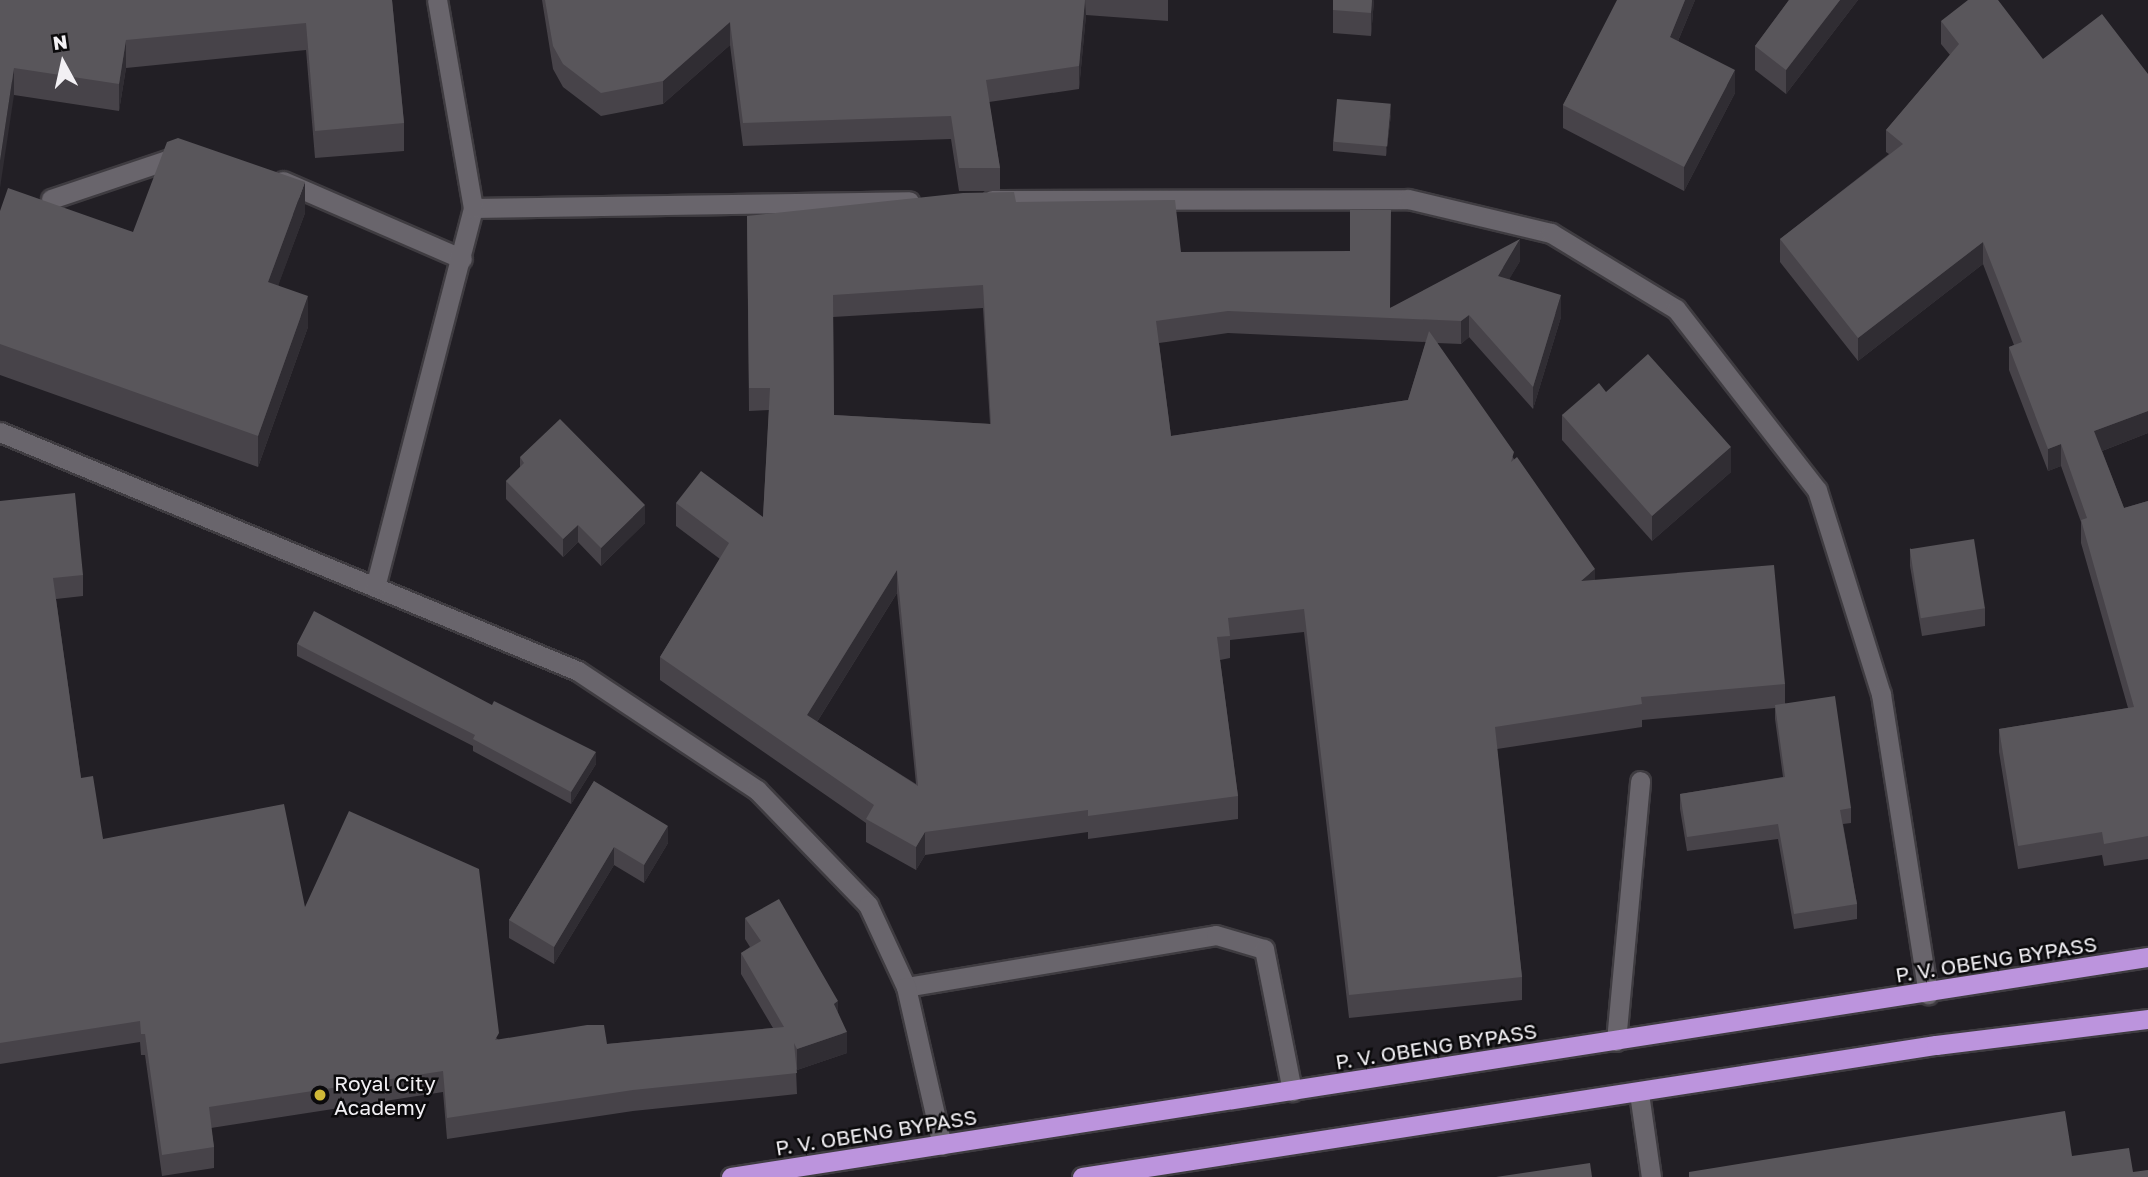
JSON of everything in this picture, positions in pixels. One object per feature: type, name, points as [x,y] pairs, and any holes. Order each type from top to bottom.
[{"type":"highway","name":"P. V. OBENG BYPASS","points":[[731,1177],[1928,994],[2148,957]]},
{"type":"highway","points":[[1082,1177],[1936,1045],[2148,1019]]},
{"type":"street","points":[[375,587],[462,259],[473,208],[437,0]]},
{"type":"street","points":[[51,199],[180,155],[206,154]]},
{"type":"street","points":[[265,173],[462,259]]},
{"type":"street","points":[[968,200],[1408,199],[1551,233],[1676,309],[1817,490],[1881,694],[1928,994]]},
{"type":"street","points":[[473,208],[926,201]]},
{"type":"street","points":[[0,432],[578,671],[757,790],[868,905],[906,987],[942,1145]]},
{"type":"street","points":[[1616,1041],[1640,781]]},
{"type":"street","points":[[906,987],[1216,935],[1264,949],[1292,1091]]},
{"type":"street","points":[[1639,1093],[1651,1177]]},
{"type":"building","points":[[0,0],[392,0],[404,123],[315,131],[306,23],[126,40],[119,84],[14,68],[0,161]]},
{"type":"building","points":[[545,0],[1085,0],[1079,66],[986,80],[1000,168],[959,168],[951,116],[743,123],[730,22],[663,81],[601,93],[563,64],[553,46]]},
{"type":"building","points":[[1333,0],[1372,0],[1371,13],[1333,10]]},
{"type":"building","points":[[1617,0],[1685,0],[1670,37],[1735,70],[1684,167],[1563,105]]},
{"type":"building","points":[[1789,0],[1840,0],[1786,70],[1755,46]]},
{"type":"building","points":[[1968,0],[1998,0],[2043,59],[2102,14],[2148,74],[2148,411],[2094,431],[2124,508],[2148,501],[2148,836],[2104,844],[2102,832],[2018,846],[1999,729],[2134,707],[2081,520],[2087,518],[2061,444],[2048,449],[2009,347],[2022,342],[1983,242],[1858,338],[1780,239],[1903,144],[1886,130],[1959,44],[1941,21]]},
{"type":"building","points":[[1337,99],[1391,104],[1387,147],[1333,142]]},
{"type":"building","points":[[178,138],[305,182],[268,282],[308,296],[258,436],[0,344],[0,211],[8,188],[133,232],[167,142]]},
{"type":"building","points":[[1014,192],[1016,202],[1175,200],[1181,252],[1350,251],[1350,210],[1391,210],[1390,308],[1520,239],[1498,276],[1561,295],[1533,387],[1469,315],[1461,321],[1228,311],[1156,321],[1171,436],[1408,400],[1429,331],[1514,452],[1511,462],[1517,457],[1595,569],[1581,581],[1774,565],[1785,684],[1641,697],[1642,704],[1495,727],[1522,977],[1349,995],[1304,609],[1228,618],[1230,636],[1217,637],[1238,796],[1088,816],[1088,810],[925,832],[916,847],[866,819],[874,805],[660,657],[729,543],[676,503],[701,471],[763,517],[770,388],[749,388],[747,216],[963,193]],"holes":[[[983,285],[991,424],[834,415],[833,295]],[[897,570],[918,786],[807,715]]]},
{"type":"building","points":[[1648,354],[1731,447],[1652,516],[1562,415],[1599,383],[1606,392]]},
{"type":"building","points":[[560,419],[645,505],[601,548],[578,525],[563,539],[506,481],[524,463],[520,457]]},
{"type":"building","points":[[75,493],[83,575],[53,578],[81,778],[93,776],[103,839],[284,804],[305,907],[349,811],[479,869],[499,1033],[495,1040],[587,1025],[604,1025],[607,1044],[784,1027],[741,953],[761,941],[745,918],[779,899],[838,1001],[834,1004],[847,1032],[797,1049],[794,1043],[797,1073],[633,1090],[447,1118],[443,1071],[209,1107],[214,1147],[162,1155],[145,1034],[141,1034],[140,1021],[0,1043],[0,501]]},
{"type":"building","points":[[1974,539],[1985,608],[1921,618],[1910,549]]},
{"type":"building","points":[[314,611],[492,705],[494,701],[596,752],[571,792],[473,739],[475,735],[297,644]]},
{"type":"building","points":[[1835,696],[1851,808],[1840,810],[1857,904],[1794,914],[1778,824],[1687,837],[1680,794],[1785,777],[1775,705]]},
{"type":"building","points":[[594,781],[668,826],[644,865],[614,847],[554,947],[509,920]]},
{"type":"building","points":[[2065,1111],[2072,1156],[2129,1148],[2133,1172],[2148,1170],[2148,1177],[1689,1177],[1689,1172]]},
{"type":"building","points":[[1590,1163],[1592,1177],[1496,1177]]},
{"type":"place","name":"Royal City Academy","points":[[320,1095]]}]
